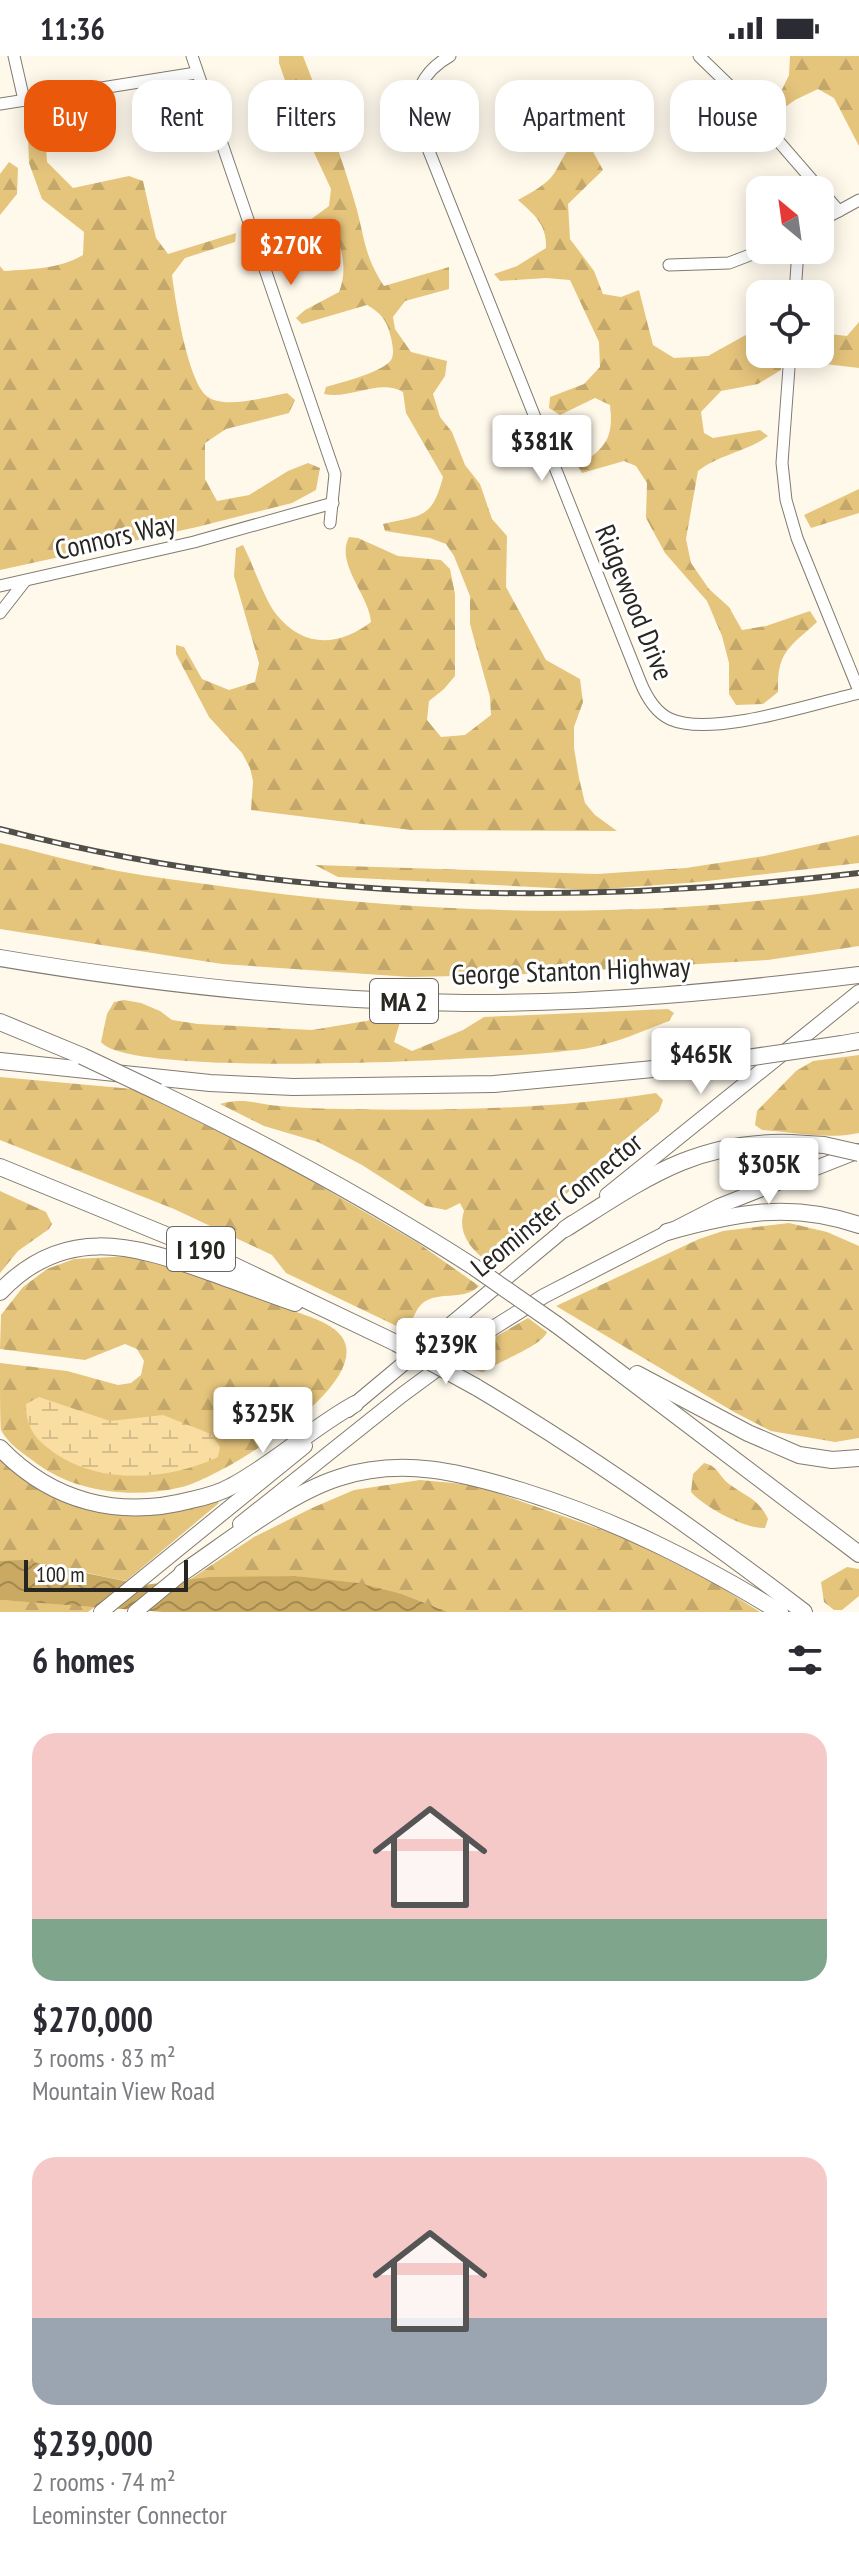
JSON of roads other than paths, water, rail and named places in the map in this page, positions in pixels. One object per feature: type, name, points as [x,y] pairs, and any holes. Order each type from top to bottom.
[{"type":"highway","name":"George Stanton Highway","points":[[0,958],[215,990],[466,1003],[651,995],[859,975]]},
{"type":"highway","points":[[0,1022],[82,1056],[222,1123],[474,1267],[557,1325],[859,1554]]},
{"type":"highway","points":[[0,1061],[195,1082],[293,1087],[494,1084],[706,1064],[850,1042]]},
{"type":"highway","points":[[565,1229],[646,1178],[690,1157],[723,1148],[791,1143],[859,1152]]},
{"type":"highway","name":"I 190","points":[[0,1167],[195,1247],[396,1343],[476,1387],[549,1430],[684,1521],[804,1612]]},
{"type":"highway","points":[[667,1232],[726,1216],[768,1211],[821,1215],[859,1225]]},
{"type":"highway","points":[[0,1292],[26,1268],[53,1253],[89,1246],[132,1248],[159,1254],[375,1333]]},
{"type":"highway","points":[[582,1344],[778,1447],[815,1459],[859,1458]]},
{"type":"highway","points":[[0,1448],[31,1477],[73,1498],[145,1508],[178,1504],[230,1488],[307,1433],[355,1404]]},
{"type":"highway","points":[[182,1573],[228,1539],[295,1498],[340,1477],[388,1467],[436,1468],[607,1519],[680,1554],[780,1612]]},
{"type":"main road","name":"Leominster Connector","points":[[101,1612],[565,1229],[859,992]]},
{"type":"main road","points":[[228,1539],[402,1395],[493,1328],[544,1296],[719,1206],[859,1152]]},
{"type":"main road","points":[[135,1612],[182,1573]]},
{"type":"street","points":[[0,104],[24,100],[14,56]]},
{"type":"street","points":[[192,56],[335,474],[330,523]]},
{"type":"street","name":"Ridgewood Drive","points":[[450,56],[432,68],[421,83],[416,101],[419,126],[650,701],[670,719],[708,725],[740,721],[859,692]]},
{"type":"street","points":[[699,56],[734,90],[839,211]]},
{"type":"street","points":[[116,86],[196,73]]},
{"type":"street","points":[[834,214],[859,200]]},
{"type":"street","points":[[669,265],[729,263],[746,256]]},
{"type":"street","points":[[789,368],[782,463],[786,500],[797,538],[859,692]]},
{"type":"street","name":"Connors Way","points":[[0,586],[216,536],[333,503]]},
{"type":"street","name":"Connors Way","points":[[0,613],[25,581]]},
{"type":"water","points":[[23,1560],[144,1585],[210,1577],[295,1576],[358,1583],[402,1594],[448,1612],[163,1612],[0,1600],[0,1561]]},
{"type":"railway","points":[[0,829],[106,853],[213,871],[320,884],[428,891],[644,891],[859,873]]}]
